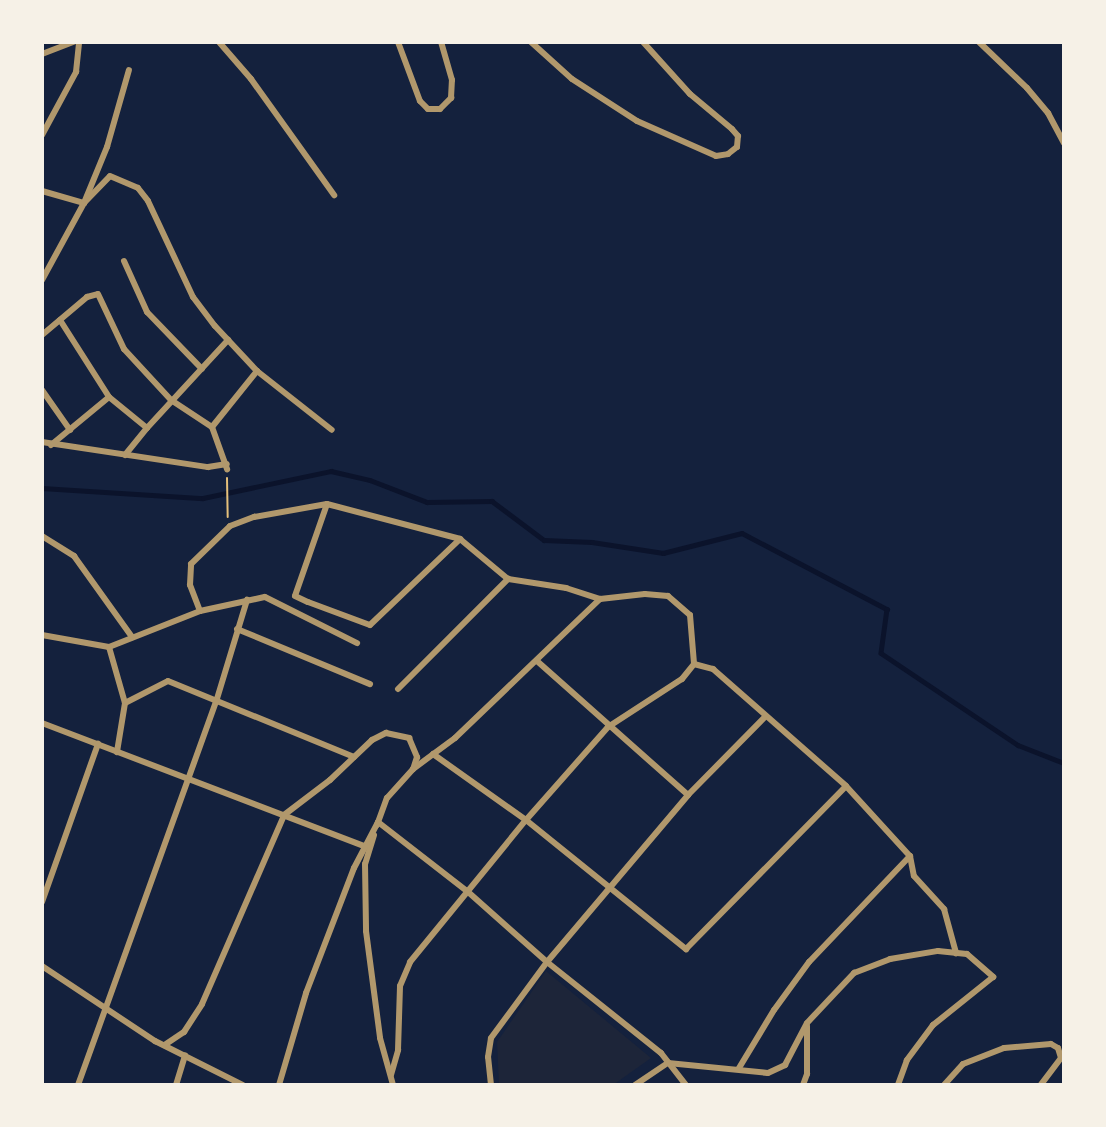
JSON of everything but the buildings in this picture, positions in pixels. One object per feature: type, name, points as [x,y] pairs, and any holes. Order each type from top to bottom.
[{"type":"street","points":[[42,54],[74,42]]},
{"type":"street","points":[[42,135],[76,72],[79,42]]},
{"type":"street","points":[[219,42],[251,79],[334,195]]},
{"type":"street","points":[[398,42],[420,101],[428,109],[440,109],[451,98],[452,80],[441,42]]},
{"type":"street","points":[[531,42],[572,79],[637,121],[716,156],[728,154],[737,147],[738,136],[732,129],[690,93],[643,42]]},
{"type":"street","points":[[979,42],[1027,88],[1048,113],[1064,142]]},
{"type":"street","points":[[42,280],[84,203],[107,147],[129,70]]},
{"type":"street","points":[[84,203],[110,176],[138,188],[148,201],[193,297],[257,371],[332,430]]},
{"type":"street","points":[[42,191],[84,203]]},
{"type":"street","points":[[124,261],[147,312],[202,369]]},
{"type":"street","points":[[42,335],[87,297],[98,294],[124,349],[171,400],[212,427],[227,466],[208,466],[42,442]]},
{"type":"street","points":[[60,320],[109,397],[147,428]]},
{"type":"street","points":[[125,455],[171,400],[228,340]]},
{"type":"street","points":[[212,427],[257,371]]},
{"type":"street","points":[[42,390],[70,430]]},
{"type":"street","points":[[51,445],[109,397]]},
{"type":"street","points":[[327,504],[296,596],[370,625],[460,539]]},
{"type":"street","points":[[200,611],[190,585],[191,564],[230,526],[254,517],[327,504],[460,539],[508,579],[566,588],[600,598],[645,594],[668,596],[690,615],[694,664],[682,679],[608,727],[526,819],[410,962],[400,986],[398,1050],[390,1076]]},
{"type":"street","points":[[42,536],[74,556],[132,637]]},
{"type":"street","points":[[399,689],[508,579]]},
{"type":"street","points":[[42,635],[109,647],[200,611],[265,597],[357,643]]},
{"type":"street","points":[[393,1085],[380,1038],[366,931],[365,864],[387,798],[413,769],[455,738],[600,598]]},
{"type":"street","points":[[78,1085],[216,702],[246,600]]},
{"type":"street","points":[[237,629],[370,684]]},
{"type":"street","points":[[109,647],[125,703],[117,752]]},
{"type":"street","points":[[537,661],[608,727],[688,795]]},
{"type":"street","points":[[694,664],[713,669],[846,786],[910,856],[914,876],[944,909],[956,953]]},
{"type":"street","points":[[125,703],[168,681],[354,757]]},
{"type":"street","points":[[491,1085],[488,1057],[490,1038],[547,962],[688,795],[765,717]]},
{"type":"street","points":[[42,723],[364,846]]},
{"type":"street","points":[[166,1044],[184,1032],[202,1004],[284,815],[372,740],[386,733],[409,738],[415,747],[417,758],[413,769]]},
{"type":"street","points":[[42,902],[98,744]]},
{"type":"street","points":[[433,754],[526,819],[686,949],[753,877],[846,786]]},
{"type":"street","points":[[279,1085],[306,993],[364,846],[378,822]]},
{"type":"street","points":[[378,822],[467,891],[547,962],[668,1063],[686,1085]]},
{"type":"street","points":[[739,1068],[774,1010],[809,962],[910,856]]},
{"type":"street","points":[[635,1085],[668,1063],[739,1068],[768,1073],[785,1065],[807,1023],[854,973],[890,959],[938,951],[967,954],[993,977],[933,1024],[907,1060],[898,1085]]},
{"type":"street","points":[[42,966],[155,1041],[166,1044],[243,1085]]},
{"type":"street","points":[[803,1085],[807,1074],[807,1023]]},
{"type":"street","points":[[944,1085],[963,1064],[1004,1048],[1039,1043],[1061,1049],[1061,1058],[1041,1085]]},
{"type":"street","points":[[176,1085],[185,1055]]},
{"type":"path","points":[[227,466],[228,521]]},
{"type":"shaded area","points":[[546,971],[651,1058],[613,1085],[499,1085],[497,1042]]},
{"type":"waterway","points":[[42,488],[203,498],[331,471],[370,480],[427,502],[492,501],[544,540],[592,542],[663,553],[742,533],[887,609],[881,653],[1018,745],[1064,763]]}]
